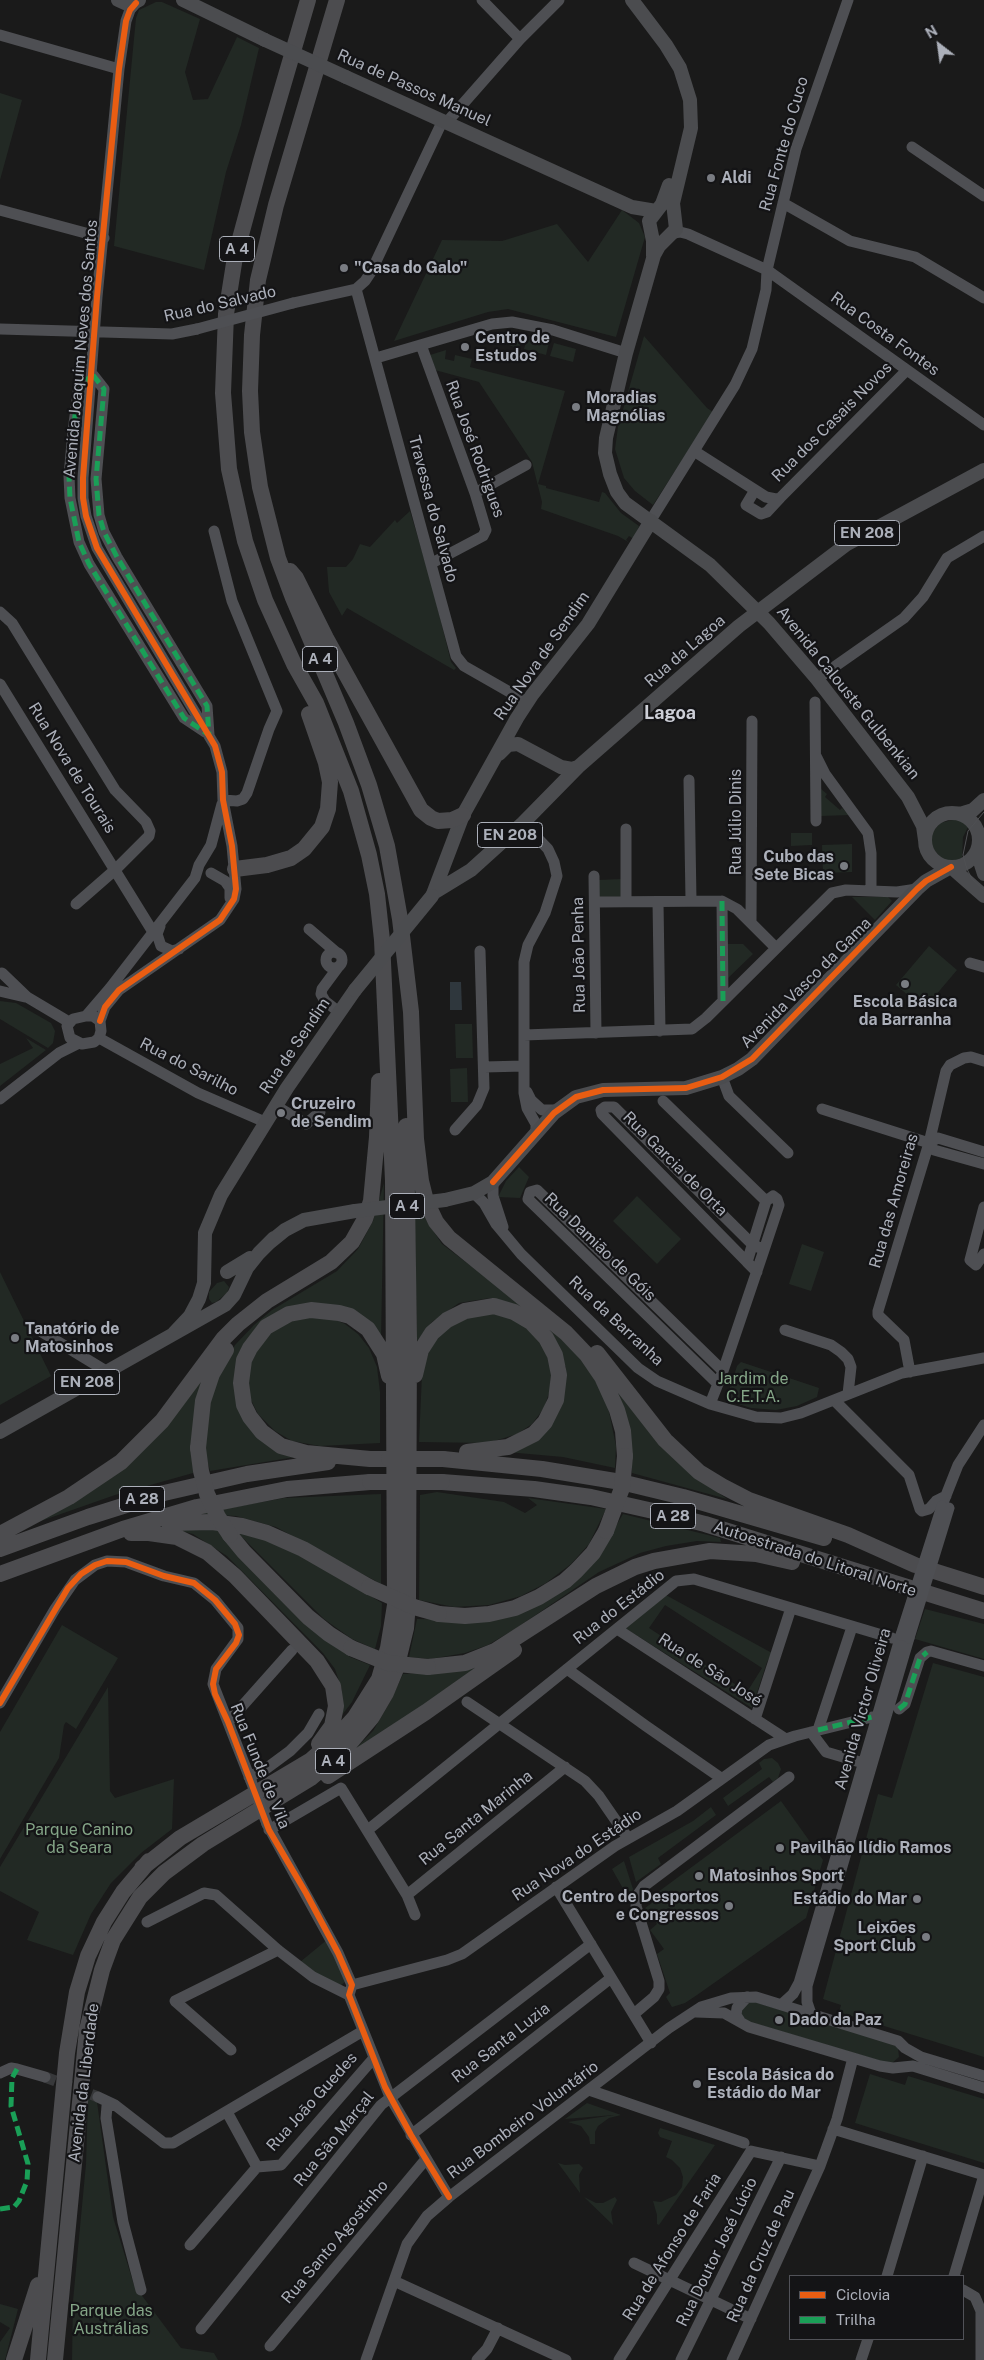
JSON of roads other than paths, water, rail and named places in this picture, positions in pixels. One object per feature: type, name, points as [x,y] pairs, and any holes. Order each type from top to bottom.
[{"type":"highway","name":"A 4","points":[[142,1868],[180,1838],[311,1760],[345,1729],[378,1679],[388,1648],[395,1605],[394,1442],[396,1336],[394,1191],[384,982],[378,904],[362,826],[351,791],[327,730],[294,664],[259,584],[236,506],[226,439],[223,363],[226,314],[240,239],[308,0]]},
{"type":"highway","name":"A 4","points":[[203,1844],[323,1769],[355,1740],[386,1693],[399,1657],[408,1615],[409,1338],[403,942],[391,866],[369,785],[346,723],[278,558],[263,503],[253,441],[250,383],[253,317],[268,236],[337,0]]},
{"type":"highway","points":[[278,558],[296,578],[326,638],[421,810],[438,821],[447,821],[464,815]]},
{"type":"highway","points":[[235,869],[276,863],[298,853],[311,842],[322,827],[328,809],[330,791],[326,763],[294,664]]},
{"type":"highway","points":[[79,1544],[181,1522],[212,1522],[242,1526],[286,1540],[369,1587],[414,1608],[439,1614],[465,1616],[489,1614],[515,1608],[553,1589],[576,1571],[593,1552],[606,1531],[622,1488],[625,1456],[623,1432],[617,1410],[602,1377],[587,1355],[566,1333],[449,1238],[430,1211],[421,1181],[414,1102],[411,1012],[403,942]]},
{"type":"highway","points":[[0,1534],[98,1479],[132,1452],[162,1421],[224,1339],[251,1313],[337,1258],[352,1242],[365,1219],[372,1194],[376,1152],[384,982]]},
{"type":"highway","points":[[449,1238],[528,1292],[573,1328],[605,1363],[665,1440],[699,1472],[749,1500],[848,1535],[915,1565]]},
{"type":"highway","points":[[285,1290],[242,1329],[218,1364],[202,1401],[198,1448],[201,1471],[218,1517],[244,1552],[308,1617],[351,1648],[388,1663],[428,1667],[465,1662],[495,1651],[522,1636],[581,1595],[615,1576],[636,1567],[673,1556],[710,1551],[766,1556],[897,1585]]},
{"type":"highway","points":[[408,1470],[416,1370],[421,1350],[432,1333],[455,1314],[474,1308],[494,1306],[523,1316],[546,1338],[558,1364],[558,1393],[545,1422],[534,1434],[508,1448],[439,1456]]},
{"type":"highway","points":[[370,1459],[292,1450],[271,1440],[256,1426],[244,1405],[242,1371],[250,1348],[266,1327],[289,1314],[301,1310],[320,1310],[350,1316],[368,1329],[379,1344],[387,1364],[394,1442]]},
{"type":"highway","name":"Autoestrada do Litoral Norte","points":[[439,1456],[549,1470],[642,1487],[915,1565],[984,1587]]},
{"type":"highway","name":"A 28","points":[[0,1549],[96,1514],[185,1488],[280,1468],[370,1459],[439,1456]]},
{"type":"highway","name":"Autoestrada do Litoral Norte","points":[[0,1574],[79,1544],[150,1521],[235,1499],[287,1489],[370,1482],[442,1482],[534,1488],[620,1503],[705,1524],[984,1611]]},
{"type":"highway","points":[[131,1533],[149,1533],[177,1538],[197,1546],[215,1557],[317,1661],[329,1678],[336,1701],[332,1726],[320,1744],[293,1764],[184,1830],[142,1868]]},
{"type":"highway","points":[[203,1844],[278,1806],[383,1741],[489,1668],[615,1576]]},
{"type":"highway","name":"Avenida da Liberdade","points":[[55,2360],[86,2045],[93,2002],[102,1970],[114,1940],[140,1897],[164,1873],[203,1844]]},
{"type":"highway","name":"Avenida da Liberdade","points":[[38,2360],[68,2046],[81,1978],[92,1948],[108,1914],[142,1868]]},
{"type":"highway","points":[[14,2360],[40,2274],[56,2185]]},
{"type":"highway","points":[[64,2360],[66,2260]]},
{"type":"main road","name":"Rua de Passos Manuel","points":[[183,0],[346,77],[632,207],[657,211]]},
{"type":"main road","points":[[623,0],[650,29]]},
{"type":"main road","points":[[632,0],[675,74],[682,99],[683,129],[673,203],[676,229],[659,246],[652,259]]},
{"type":"main road","points":[[119,1],[129,5],[137,1]]},
{"type":"main road","points":[[652,259],[654,247],[649,228],[650,216],[657,211],[664,200],[678,168]]},
{"type":"main road","name":"Rua de Passos Manuel","points":[[632,207],[649,228]]},
{"type":"main road","points":[[657,211],[667,210],[675,218]]},
{"type":"main road","points":[[649,228],[661,238],[670,235]]},
{"type":"main road","name":"Avenida Calouste Gulbenkian","points":[[652,259],[626,353],[606,438],[605,453],[617,492],[625,503],[652,518],[710,565],[759,611],[817,679],[908,797],[923,826],[927,846]]},
{"type":"main road","name":"Rua da Lagoa","points":[[433,894],[471,870],[523,823],[578,767],[721,641],[759,611],[847,544],[984,470]]},
{"type":"main road","name":"Rua Nova de Sendim","points":[[433,894],[453,837],[517,718],[588,624],[652,518]]},
{"type":"main road","points":[[517,718],[513,735],[523,746],[567,769],[578,767]]},
{"type":"main road","points":[[493,762],[508,745],[523,746]]},
{"type":"main road","points":[[553,763],[561,774],[562,780],[560,784]]},
{"type":"main road","name":"Avenida Calouste Gulbenkian","points":[[908,797],[929,810],[954,814]]},
{"type":"main road","points":[[984,800],[973,810],[935,820],[926,832],[927,846],[937,862],[951,867],[984,896]]},
{"type":"main road","points":[[954,814],[968,818],[977,828],[978,849],[984,874]]},
{"type":"main road","points":[[951,867],[965,864],[978,849],[984,832]]},
{"type":"main road","name":"Avenida Vasco da Gama","points":[[917,889],[925,873],[927,846]]},
{"type":"main road","name":"Avenida Vasco da Gama","points":[[226,1272],[240,1266],[274,1238],[304,1220],[355,1211],[445,1200],[474,1193],[493,1182],[557,1110],[565,1103],[584,1093],[603,1090],[686,1088],[722,1077],[752,1059],[917,889],[926,881],[951,867]]},
{"type":"main road","points":[[443,868],[445,876],[454,882]]},
{"type":"main road","name":"Rua de Sendim","points":[[174,1333],[191,1314],[204,1283],[205,1233],[221,1196],[265,1122],[338,1012],[433,894]]},
{"type":"main road","points":[[205,1233],[207,1252],[211,1265],[215,1270],[226,1272],[236,1278],[237,1288]]},
{"type":"main road","name":"Avenida Vasco da Gama","points":[[237,1288],[247,1268],[274,1238]]},
{"type":"main road","name":"Rua de Sendim","points":[[200,1294],[212,1278],[226,1272]]},
{"type":"main road","name":"Rua de Sendim","points":[[0,1432],[217,1310],[229,1302],[237,1288]]},
{"type":"main road","points":[[200,1294],[200,1304],[204,1309],[210,1312],[217,1310]]},
{"type":"street","points":[[482,0],[520,39]]},
{"type":"street","points":[[356,289],[371,272],[445,121],[520,39],[559,0]]},
{"type":"street","name":"Rua Fonte do Cuco","points":[[767,270],[801,131],[848,0]]},
{"type":"street","name":"Avenida Joaquim Neves dos Santos","points":[[119,1],[126,21]]},
{"type":"street","name":"Avenida Joaquim Neves dos Santos","points":[[93,375],[119,69],[126,21],[130,10],[137,1]]},
{"type":"street","points":[[0,35],[119,69]]},
{"type":"street","points":[[912,147],[984,196]]},
{"type":"street","points":[[783,203],[850,241],[915,257],[984,298]]},
{"type":"street","points":[[0,210],[104,238]]},
{"type":"street","points":[[675,218],[683,229],[693,236]]},
{"type":"street","points":[[670,235],[680,232],[693,236],[767,270]]},
{"type":"street","name":"Rua Costa Fontes","points":[[767,270],[984,425]]},
{"type":"street","name":"Rua Nova de Sendim","points":[[652,518],[745,368],[758,328],[766,290],[767,270]]},
{"type":"street","name":"Rua do Salvado","points":[[0,330],[172,334],[356,289]]},
{"type":"street","name":"Travessa do Salvado","points":[[356,289],[376,358],[420,530],[432,563],[458,660],[464,666],[528,702]]},
{"type":"street","points":[[376,358],[492,324],[512,322],[553,330],[626,353]]},
{"type":"street","name":"Rua José Rodrigues","points":[[421,345],[476,493],[486,528],[485,534],[432,563]]},
{"type":"street","name":"Rua dos Casais Novos","points":[[755,490],[746,505],[761,514],[768,512],[907,370]]},
{"type":"street","points":[[0,1098],[59,1053],[80,1043],[90,1043],[99,1038],[102,1029],[100,1021],[105,1007],[119,990],[220,920],[230,907],[236,889],[235,869],[223,800],[220,764],[209,735],[207,706],[117,557],[104,532],[96,479],[104,390],[93,375],[79,386],[72,440],[69,476],[70,498],[79,542],[89,564],[184,718],[209,735]]},
{"type":"street","name":"Rua dos Casais Novos","points":[[694,451],[771,499],[780,498]]},
{"type":"street","points":[[476,493],[526,465]]},
{"type":"street","points":[[214,531],[232,601],[277,711],[268,729],[247,793],[243,799],[237,801],[223,800]]},
{"type":"street","points":[[817,679],[904,618],[923,597],[947,558],[984,536]]},
{"type":"street","points":[[0,612],[12,623],[115,790],[146,822],[150,831],[149,836],[116,869],[76,904]]},
{"type":"street","name":"Rua Nova de Tourais","points":[[0,684],[116,869],[153,932]]},
{"type":"street","points":[[815,702],[816,821]]},
{"type":"street","name":"Rua Júlio Dinis","points":[[752,721],[752,923]]},
{"type":"street","points":[[816,756],[824,774],[868,833],[871,853],[872,891]]},
{"type":"street","points":[[689,780],[691,900]]},
{"type":"street","points":[[189,943],[172,950],[161,946],[157,934],[166,918],[195,878],[199,865],[211,845],[223,800]]},
{"type":"street","points":[[523,823],[548,848],[557,876],[545,913],[528,945],[524,962],[525,1101],[536,1124],[536,1134]]},
{"type":"street","points":[[626,829],[626,901]]},
{"type":"street","points":[[195,878],[211,872],[235,869]]},
{"type":"street","points":[[211,872],[221,878],[230,888],[230,907]]},
{"type":"street","name":"Rua João Penha","points":[[594,876],[596,1033]]},
{"type":"street","points":[[524,1035],[660,1032],[692,1029],[706,1018],[832,893],[846,890],[906,891],[917,889]]},
{"type":"street","points":[[722,901],[723,1001]]},
{"type":"street","points":[[595,902],[722,901],[737,909],[776,948]]},
{"type":"street","points":[[658,902],[660,1032]]},
{"type":"street","points":[[59,1053],[68,1027],[86,1016],[166,918]]},
{"type":"street","points":[[309,929],[338,953],[342,959],[322,989],[322,998],[338,1012]]},
{"type":"street","points":[[325,942],[327,982]]},
{"type":"street","points":[[455,1130],[480,1099],[484,1088],[480,951]]},
{"type":"street","points":[[326,961],[330,953],[338,953]]},
{"type":"street","points":[[326,961],[332,967],[339,966]]},
{"type":"street","points":[[970,963],[984,967]]},
{"type":"street","points":[[1,972],[4,980],[0,990],[27,997]]},
{"type":"street","points":[[1,972],[27,997],[68,1027],[70,1038],[80,1043]]},
{"type":"street","points":[[86,1016],[93,1016],[100,1021]]},
{"type":"street","name":"Rua do Sarilho","points":[[99,1038],[198,1094],[265,1122]]},
{"type":"street","name":"Rua das Amoreiras","points":[[910,1372],[904,1340],[878,1315],[878,1311],[929,1143],[946,1070],[950,1065],[964,1058],[970,1057],[984,1061]]},
{"type":"street","points":[[484,1067],[524,1066]]},
{"type":"street","points":[[722,1077],[729,1096],[788,1153]]},
{"type":"street","points":[[524,1083],[531,1100],[537,1106],[542,1110],[557,1110]]},
{"type":"street","points":[[662,1101],[766,1201]]},
{"type":"street","points":[[276,1106],[306,1124],[320,1112]]},
{"type":"street","name":"Rua Garcia de Orta","points":[[747,1262],[602,1114],[601,1110],[605,1107],[614,1107],[752,1244]]},
{"type":"street","points":[[822,1109],[929,1143],[934,1150],[984,1164]]},
{"type":"street","points":[[929,1143],[938,1138],[984,1152]]},
{"type":"street","name":"Rua da Barranha","points":[[493,1182],[494,1196],[504,1232]]},
{"type":"street","name":"Rua Damião de Góis","points":[[718,1384],[528,1199],[530,1192],[537,1190],[723,1371]]},
{"type":"street","name":"Rua da Barranha","points":[[474,1193],[484,1203],[496,1224],[521,1254],[638,1368],[657,1381],[710,1404],[756,1417],[773,1419],[795,1415],[910,1372],[984,1358]]},
{"type":"street","points":[[710,1404],[723,1371],[779,1205],[777,1199],[773,1196],[766,1201],[747,1262],[756,1272]]},
{"type":"street","points":[[984,1207],[970,1260],[976,1265],[984,1254]]},
{"type":"street","points":[[752,1244],[764,1250]]},
{"type":"street","points":[[785,1330],[831,1345],[848,1359],[851,1366],[848,1394]]},
{"type":"street","points":[[42,1332],[106,1371]]},
{"type":"street","points":[[834,1400],[908,1475],[918,1505],[922,1511],[929,1510],[936,1501],[946,1503]]},
{"type":"street","name":"Avenida Victor Oliveira","points":[[811,2014],[807,2002],[807,1986],[901,1637],[964,1454],[984,1426]]},
{"type":"street","name":"Avenida Victor Oliveira","points":[[946,1503],[962,1471],[984,1436]]},
{"type":"street","name":"Rua Funde de Vila","points":[[0,1703],[54,1609],[74,1580],[95,1565],[107,1562],[126,1562],[164,1576],[194,1583],[215,1600],[239,1631],[238,1639],[216,1669],[213,1680],[215,1694],[228,1722],[268,1827],[315,1910],[351,1990],[362,2030],[390,2097],[449,2197]]},
{"type":"street","name":"Rua do Estádio","points":[[369,1830],[669,1585],[689,1578],[852,1627],[901,1637]]},
{"type":"street","points":[[755,1719],[791,1608]]},
{"type":"street","points":[[852,1627],[815,1731],[826,1752],[868,1764]]},
{"type":"street","name":"Rua de São José","points":[[616,1628],[786,1739]]},
{"type":"street","points":[[228,1722],[292,1650]]},
{"type":"street","points":[[899,1709],[905,1704],[908,1697],[920,1658],[927,1652],[931,1651],[984,1666]]},
{"type":"street","points":[[567,1669],[722,1778]]},
{"type":"street","points":[[467,1702],[585,1781],[599,1796],[628,1838]]},
{"type":"street","points":[[250,1779],[280,1759],[300,1742],[308,1733],[319,1714]]},
{"type":"street","name":"Rua Nova do Estádio","points":[[351,1990],[462,1954],[628,1838],[677,1811],[769,1745],[872,1717]]},
{"type":"street","name":"Avenida Victor Oliveira","points":[[782,2004],[793,1994],[799,1983],[868,1764]]},
{"type":"street","name":"Rua Santa Marinha","points":[[407,1894],[565,1767]]},
{"type":"street","points":[[634,2014],[659,1989],[659,1981],[636,1906],[637,1896],[644,1886],[789,1777]]},
{"type":"street","points":[[268,1827],[340,1788],[369,1830],[407,1894],[415,1915]]},
{"type":"street","points":[[556,1887],[651,2043]]},
{"type":"street","points":[[147,1922],[204,1892],[216,1895],[278,1950],[313,1977],[351,1990]]},
{"type":"street","name":"Rua São Marçal","points":[[201,2330],[381,2105],[591,1944]]},
{"type":"street","points":[[231,2050],[175,2001],[278,1950]]},
{"type":"street","name":"Rua Santa Luzia","points":[[411,2135],[611,1978]]},
{"type":"street","points":[[740,2022],[736,2015],[737,2008],[747,1997]]},
{"type":"street","name":"Rua Bombeiro Voluntário","points":[[366,2360],[407,2244],[415,2231],[449,2197],[683,2018],[710,2003],[731,1998],[756,1997],[898,2041],[905,2048],[921,2057],[984,2076]]},
{"type":"street","points":[[694,2012],[724,2012],[749,2027],[880,2066],[913,2066],[984,2088]]},
{"type":"street","points":[[98,2097],[115,2105],[167,2144],[173,2143],[362,2030]]},
{"type":"street","points":[[898,2066],[905,2058],[905,2048]]},
{"type":"street","name":"Rua da Cruz de Pau","points":[[732,2360],[820,2166],[854,2058]]},
{"type":"street","name":"Rua João Guedes","points":[[190,2245],[257,2167],[281,2165],[373,2059]]},
{"type":"street","points":[[0,2073],[11,2068],[45,2077]]},
{"type":"street","points":[[589,2090],[747,2147],[820,2166]]},
{"type":"street","points":[[115,2105],[107,2106],[106,2118],[123,2222],[141,2290]]},
{"type":"street","points":[[227,2112],[257,2167]]},
{"type":"street","points":[[833,2129],[984,2175],[954,2275]]},
{"type":"street","name":"Rua de Afonso de Faria","points":[[619,2360],[670,2281],[747,2147]]},
{"type":"street","points":[[887,2275],[923,2156]]},
{"type":"street","name":"Rua Doutor José Lúcio","points":[[681,2360],[781,2157]]},
{"type":"street","name":"Rua Santo Agostinho","points":[[270,2346],[426,2159]]},
{"type":"street","points":[[634,2263],[751,2319]]},
{"type":"street","points":[[394,2281],[566,2360]]},
{"type":"street","points":[[964,2291],[974,2298],[981,2311],[981,2360]]},
{"type":"street","points":[[477,2360],[487,2349],[498,2328]]},
{"type":"street","points":[[861,2360],[868,2340]]},
{"type":"tunnel","points":[[45,2077],[98,2097]]},
{"type":"tram line","points":[[984,812],[968,831],[963,855],[972,879],[984,890]]},
{"type":"place","name":"Aldi","points":[[711,178]]},
{"type":"place","name":"\"Casa do Galo\"","points":[[344,268]]},
{"type":"place","name":"Centro de Estudos","points":[[465,347]]},
{"type":"place","name":"Moradias Magnólias","points":[[576,407]]},
{"type":"place","name":"Cubo das Sete Bicas","points":[[844,866]]},
{"type":"place","name":"Escola Básica da Barranha","points":[[905,984]]},
{"type":"place","name":"Cruzeiro de Sendim","points":[[281,1113]]},
{"type":"place","name":"Tanatório de Matosinhos","points":[[15,1338]]},
{"type":"place","name":"Pavilhão Ilídio Ramos","points":[[780,1848]]},
{"type":"place","name":"Matosinhos Sport","points":[[699,1876]]},
{"type":"place","name":"Estádio do Mar","points":[[917,1899]]},
{"type":"place","name":"Centro de Desportos e Congressos","points":[[729,1906]]},
{"type":"place","name":"Leixões Sport Club","points":[[926,1937]]},
{"type":"place","name":"Dado da Paz","points":[[779,2020]]},
{"type":"place","name":"Escola Básica do Estádio do Mar","points":[[697,2084]]},
{"type":"district","name":"Lagoa","points":[[670,713]]},
{"type":"park label","name":"Jardim de C.E.T.A.","points":[[753,1388]]},
{"type":"park label","name":"Parque Canino da Seara","points":[[79,1839]]},
{"type":"park label","name":"Parque das Austrálias","points":[[111,2320]]}]
